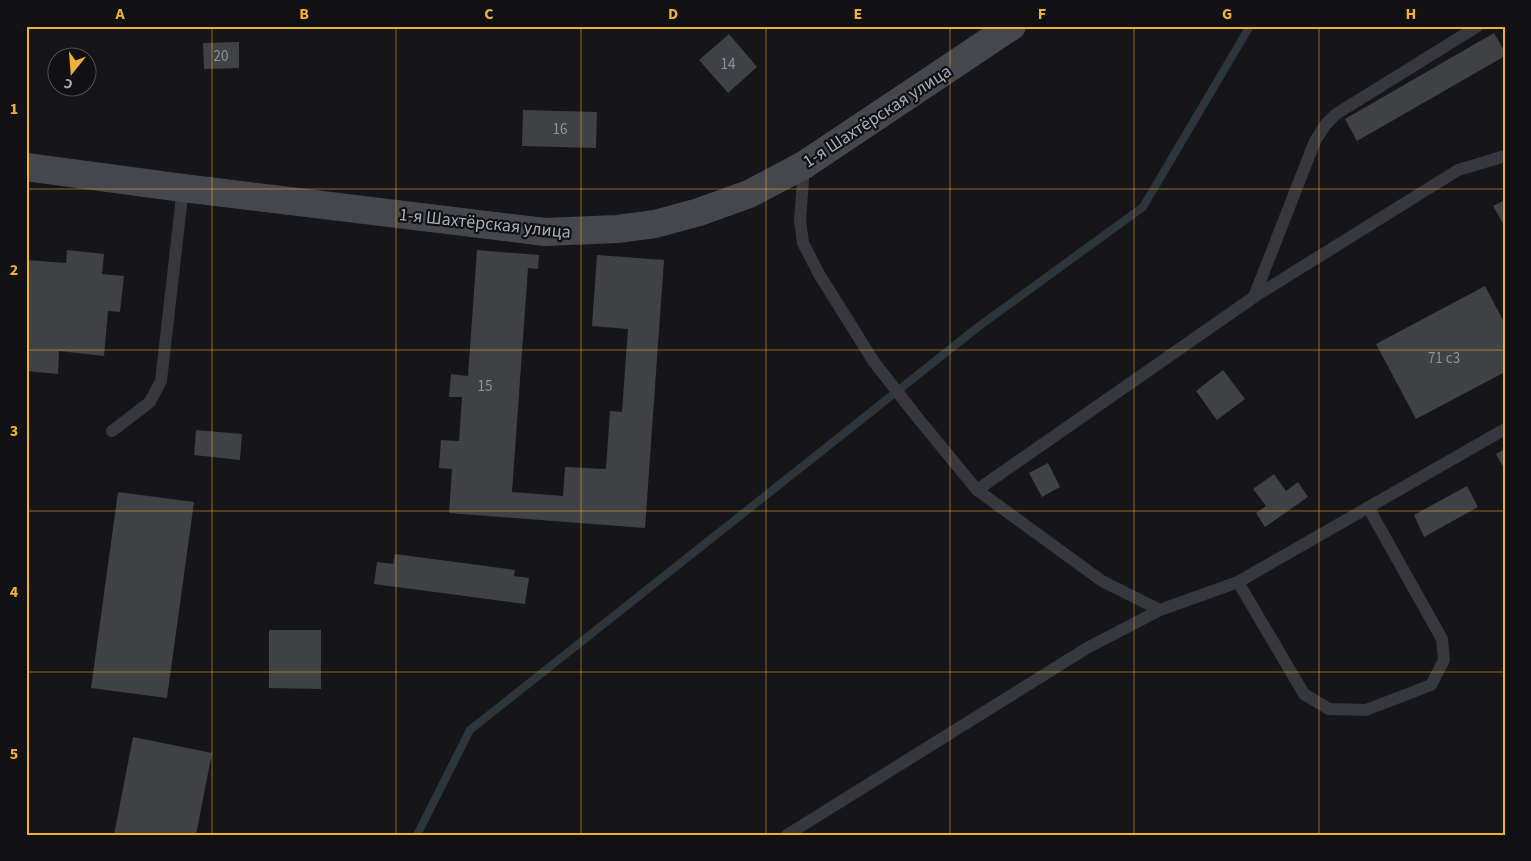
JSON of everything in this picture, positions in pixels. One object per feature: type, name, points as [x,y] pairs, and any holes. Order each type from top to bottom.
[{"type":"street","name":"1-я Шахтёрская улица","points":[[26,167],[545,232],[579,232],[655,224],[698,212],[749,194],[804,165],[1012,26]]},
{"type":"lane","points":[[1254,298],[1315,141],[1326,124],[1336,114],[1478,26]]},
{"type":"lane","points":[[976,490],[1254,298],[1458,170],[1505,156]]},
{"type":"lane","points":[[804,165],[800,220],[803,243],[819,274],[874,362],[976,490],[1102,581],[1160,610]]},
{"type":"lane","points":[[112,431],[150,402],[161,382],[183,188]]},
{"type":"lane","points":[[787,835],[1087,648],[1160,610],[1238,582],[1505,429]]},
{"type":"lane","points":[[1238,582],[1304,694],[1329,708],[1366,710],[1431,685],[1444,660],[1442,638],[1368,507]]},
{"type":"building","points":[[1494,33],[1505,52],[1505,56],[1357,141],[1345,119]]},
{"type":"building","points":[[729,34],[757,67],[728,93],[699,60]]},
{"type":"building","points":[[239,42],[239,68],[204,69],[203,43]]},
{"type":"building","points":[[523,110],[597,112],[596,148],[522,146]]},
{"type":"building","points":[[1505,200],[1505,227],[1493,206]]},
{"type":"building","points":[[67,250],[104,254],[102,274],[124,276],[120,312],[108,311],[104,356],[59,351],[58,374],[26,371],[26,260],[66,263]]},
{"type":"building","points":[[477,250],[539,255],[538,269],[528,268],[512,492],[563,496],[565,467],[606,469],[610,411],[622,412],[628,329],[592,326],[597,255],[664,260],[645,528],[449,513],[452,469],[439,468],[441,440],[459,441],[462,397],[449,397],[451,374],[468,376]]},
{"type":"building","points":[[1485,286],[1505,324],[1505,372],[1416,419],[1376,344]]},
{"type":"building","points":[[1223,370],[1245,399],[1217,420],[1196,391]]},
{"type":"building","points":[[196,430],[242,434],[240,460],[194,455]]},
{"type":"building","points":[[1505,449],[1505,470],[1496,454]]},
{"type":"building","points":[[1048,463],[1060,487],[1042,497],[1029,473]]},
{"type":"building","points":[[1274,474],[1286,491],[1298,482],[1308,497],[1265,527],[1256,513],[1266,506],[1253,489]]},
{"type":"building","points":[[1467,486],[1478,507],[1424,537],[1414,515]]},
{"type":"building","points":[[118,492],[194,502],[167,698],[91,688]]},
{"type":"building","points":[[395,554],[515,570],[514,576],[529,578],[525,604],[374,584],[377,562],[393,564]]},
{"type":"building","points":[[269,630],[321,630],[321,689],[269,688]]},
{"type":"building","points":[[133,737],[212,753],[196,835],[114,835]]},
{"type":"waterway","points":[[417,835],[470,730],[978,327],[1143,207],[1250,26]]}]
